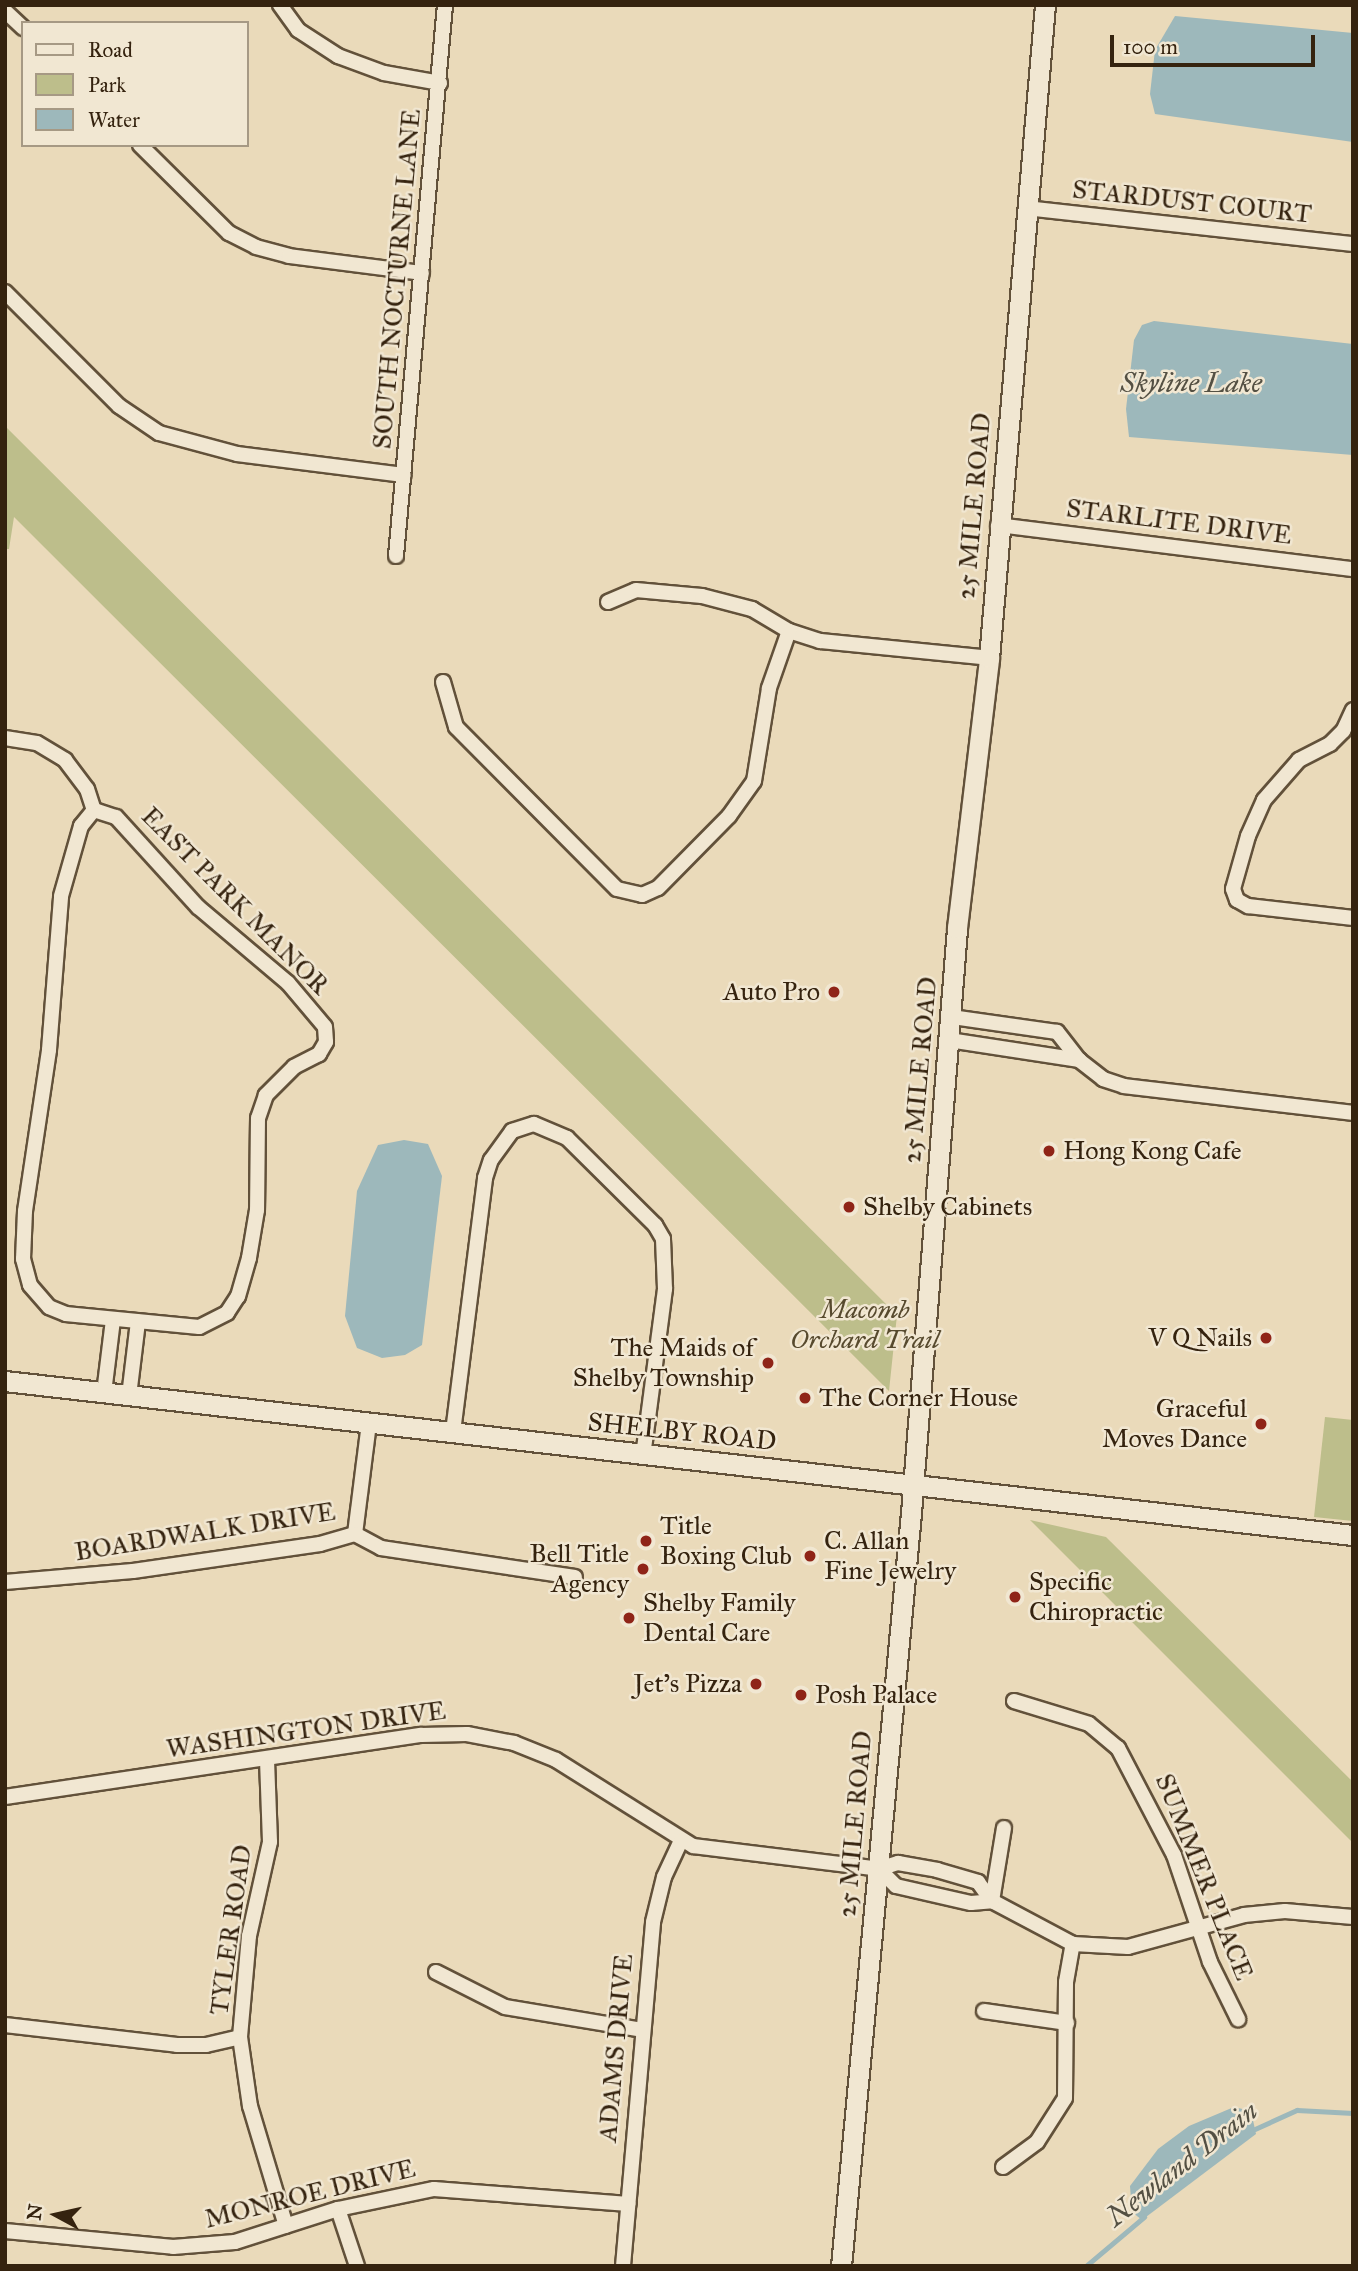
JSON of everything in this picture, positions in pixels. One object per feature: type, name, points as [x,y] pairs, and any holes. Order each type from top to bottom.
[{"type":"street","points":[[280,5],[298,30],[338,56],[384,73],[440,83]]},
{"type":"street","name":"SOUTH NOCTURNE LANE","points":[[396,556],[445,5]]},
{"type":"street","name":"25 MILE ROAD","points":[[841,2266],[913,1483],[957,928],[989,658],[998,525],[1045,5]]},
{"type":"street","points":[[5,11],[21,26]]},
{"type":"street","points":[[142,147],[229,233],[256,247],[289,256],[422,273]]},
{"type":"street","name":"STARDUST COURT","points":[[1026,208],[1353,244]]},
{"type":"street","points":[[5,292],[119,406],[159,433],[237,454],[404,475]]},
{"type":"street","name":"STARLITE DRIVE","points":[[998,525],[1353,569]]},
{"type":"street","points":[[608,602],[636,590],[702,596],[752,609],[789,631],[849,647],[989,658]]},
{"type":"street","points":[[443,682],[456,727],[617,889],[642,895],[658,888],[703,843],[754,781],[769,688],[789,631]]},
{"type":"street","points":[[1353,710],[1343,731],[1330,744],[1299,760],[1264,800],[1235,875],[1237,900],[1248,906],[1353,919]]},
{"type":"street","points":[[5,738],[37,743],[65,760],[87,789],[94,810],[81,826],[61,896],[49,1050],[25,1211],[23,1259],[30,1285],[49,1307],[113,1320],[138,1322],[129,1396]]},
{"type":"street","name":"EAST PARK MANOR","points":[[94,810],[116,817],[198,907],[288,983],[325,1027],[326,1042],[319,1054],[294,1067],[266,1095],[258,1118],[257,1210],[249,1258],[237,1296],[227,1312],[198,1327],[138,1322]]},
{"type":"street","points":[[951,1017],[1057,1032],[1079,1060],[1103,1079],[1124,1086],[1353,1113]]},
{"type":"street","points":[[949,1040],[1079,1060]]},
{"type":"street","points":[[453,1432],[485,1178],[491,1160],[512,1131],[534,1124],[567,1138],[655,1225],[663,1239],[665,1289],[643,1455]]},
{"type":"street","points":[[104,1393],[113,1320]]},
{"type":"street","name":"SHELBY ROAD","points":[[5,1381],[1353,1535]]},
{"type":"street","points":[[355,1534],[369,1423]]},
{"type":"street","name":"BOARDWALK DRIVE","points":[[5,1582],[143,1570],[320,1544],[355,1534],[382,1548],[575,1577]]},
{"type":"street","name":"SUMMER PLACE","points":[[1014,1701],[1088,1724],[1118,1748],[1174,1855],[1198,1928],[1238,2019]]},
{"type":"street","name":"WASHINGTON DRIVE","points":[[5,1797],[421,1735],[490,1737],[556,1760],[681,1841],[716,1852],[879,1869],[898,1863],[937,1870],[978,1882],[992,1901]]},
{"type":"street","name":"TYLER ROAD","points":[[267,1760],[270,1842],[249,1936],[240,2037],[250,2106],[286,2226]]},
{"type":"street","points":[[992,1901],[1004,1828]]},
{"type":"street","name":"ADAMS DRIVE","points":[[623,2266],[642,2030],[657,1902],[681,1841]]},
{"type":"street","points":[[879,1869],[896,1886],[971,1903],[992,1901],[1073,1944],[1128,1947],[1244,1915],[1285,1911],[1353,1917]]},
{"type":"street","points":[[1003,2167],[1037,2142],[1065,2098],[1066,2023],[1073,1944]]},
{"type":"street","points":[[436,1972],[505,2007],[642,2030]]},
{"type":"street","points":[[984,2011],[1066,2023]]},
{"type":"street","points":[[5,2025],[177,2045],[206,2045],[240,2037]]},
{"type":"street","name":"MONROE DRIVE","points":[[5,2231],[173,2247],[236,2242],[338,2209],[419,2190],[452,2188],[628,2203]]},
{"type":"street","points":[[338,2209],[357,2266]]},
{"type":"green space","name":"Macomb Orchard Trail","points":[[5,426],[897,1315],[889,1391],[14,517],[9,549],[5,549]]},
{"type":"green space","points":[[1325,1417],[1353,1420],[1353,1521],[1314,1517]]},
{"type":"green space","points":[[1030,1520],[1106,1537],[1353,1782],[1353,1843]]},
{"type":"water","points":[[1175,16],[1353,33],[1353,142],[1155,114],[1150,94],[1155,50]]},
{"type":"water","name":"Skyline Lake","points":[[1154,321],[1353,344],[1353,455],[1129,437],[1126,409],[1134,340],[1142,325]]},
{"type":"water","points":[[404,1140],[428,1144],[442,1176],[422,1345],[405,1355],[382,1358],[357,1348],[345,1316],[357,1191],[378,1145]]},
{"type":"water","points":[[1234,2107],[1251,2111],[1256,2134],[1142,2220],[1132,2212],[1130,2186],[1158,2149],[1189,2126]]},
{"type":"waterway","name":"Newland Drain","points":[[1255,2129],[1297,2110],[1353,2113]]},
{"type":"waterway","name":"Newland Drain","points":[[1086,2266],[1144,2217]]},
{"type":"place","name":"Auto Pro","points":[[834,992]]},
{"type":"place","name":"Hong Kong Cafe","points":[[1049,1151]]},
{"type":"place","name":"Shelby Cabinets","points":[[849,1207]]},
{"type":"place","name":"V Q Nails","points":[[1266,1338]]},
{"type":"place","name":"The Maids of Shelby Township","points":[[768,1363]]},
{"type":"place","name":"The Corner House","points":[[805,1398]]},
{"type":"place","name":"Graceful Moves Dance","points":[[1261,1424]]},
{"type":"place","name":"Title Boxing Club","points":[[646,1541]]},
{"type":"place","name":"C. Allan Fine Jewelry","points":[[810,1556]]},
{"type":"place","name":"Bell Title Agency","points":[[643,1569]]},
{"type":"place","name":"Specific Chiropractic","points":[[1015,1597]]},
{"type":"place","name":"Shelby Family Dental Care","points":[[629,1618]]},
{"type":"place","name":"Jet's Pizza","points":[[756,1684]]},
{"type":"place","name":"Posh Palace","points":[[801,1695]]}]
